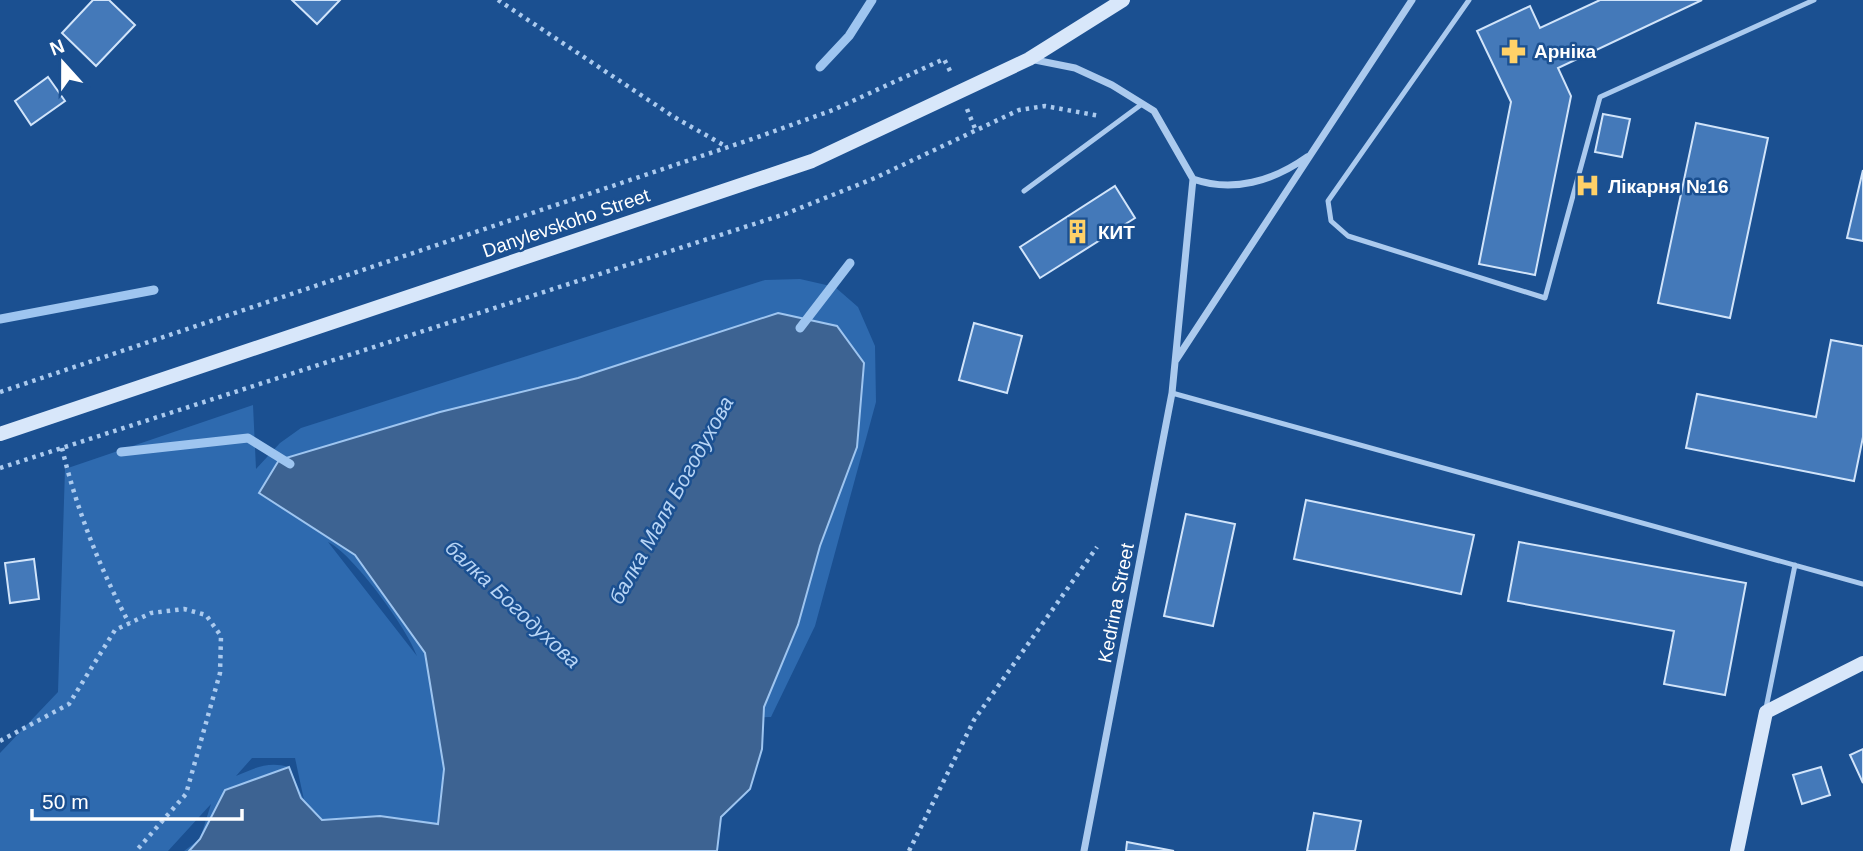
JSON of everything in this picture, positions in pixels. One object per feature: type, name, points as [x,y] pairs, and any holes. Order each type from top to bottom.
[{"type":"street","name":"Danylevskoho Street","points":[[0,434],[811,161],[960,94],[1029,59],[1123,0]]},
{"type":"street","name":"Kedrina Street","points":[[1176,361],[1412,0]]},
{"type":"street","points":[[1029,59],[1075,68],[1112,85],[1154,111],[1193,178],[1212,185],[1246,184],[1284,173],[1311,154]]},
{"type":"street","name":"Kedrina Street","points":[[1084,851],[1172,393],[1193,178]]},
{"type":"street","points":[[1737,851],[1766,712],[1863,663]]},
{"type":"lane","points":[[1469,0],[1328,201],[1331,221],[1348,236],[1545,298],[1600,97],[1814,0]]},
{"type":"lane","points":[[1024,191],[1142,104]]},
{"type":"lane","points":[[1172,393],[1863,584]]},
{"type":"lane","points":[[1766,712],[1795,565]]},
{"type":"path","points":[[498,0],[674,117],[728,147]]},
{"type":"path","points":[[0,392],[833,110],[944,59],[976,131]]},
{"type":"path","points":[[0,468],[785,215],[875,178],[1018,110],[1045,106],[1070,108],[1118,122]]},
{"type":"path","points":[[62,448],[69,478],[108,585],[130,623]]},
{"type":"path","points":[[909,851],[974,720],[1097,547]]},
{"type":"path","points":[[0,741],[69,705],[115,630],[151,613],[184,609],[206,615],[221,636],[220,673],[186,794],[136,851]]},
{"type":"shaded area","points":[[800,279],[835,287],[858,307],[875,346],[876,402],[815,626],[771,717],[740,718],[460,830],[232,851],[184,851],[200,839],[211,804],[168,851],[0,851],[0,753],[58,692],[65,469],[253,405],[256,469],[280,443],[301,428],[765,280]],"holes":[[[328,542],[351,561],[378,593],[403,628],[417,656]],[[252,758],[295,758],[304,800],[289,767],[268,765],[236,776]]]},
{"type":"water","points":[[778,313],[837,326],[864,363],[857,447],[820,546],[798,625],[764,707],[762,749],[750,789],[721,817],[717,851],[189,851],[200,839],[225,790],[289,767],[301,798],[322,820],[380,816],[438,824],[444,769],[425,653],[355,555],[259,493],[279,460],[440,412],[578,378]]},
{"type":"building","points":[[93,0],[109,0],[135,25],[96,66],[62,33]]},
{"type":"building","points":[[292,0],[340,0],[317,24]]},
{"type":"building","points":[[1600,0],[1702,0],[1558,68],[1571,96],[1535,275],[1479,264],[1511,102],[1477,31],[1530,6],[1540,28]]},
{"type":"building","points":[[48,77],[65,101],[31,125],[15,101]]},
{"type":"building","points":[[1603,114],[1630,119],[1622,157],[1595,152]]},
{"type":"building","points":[[1696,123],[1768,138],[1730,318],[1658,303]]},
{"type":"building","points":[[1863,170],[1863,241],[1847,238]]},
{"type":"building","name":"КИТ","points":[[1115,186],[1135,218],[1040,278],[1020,247]]},
{"type":"building","points":[[974,323],[1022,336],[1007,393],[959,380]]},
{"type":"building","points":[[1831,340],[1863,346],[1863,437],[1854,481],[1686,448],[1697,394],[1816,417]]},
{"type":"building","points":[[1306,500],[1474,535],[1461,594],[1294,559]]},
{"type":"building","points":[[1186,514],[1235,524],[1213,626],[1164,616]]},
{"type":"building","points":[[1519,542],[1746,583],[1725,695],[1664,684],[1674,631],[1508,601]]},
{"type":"building","points":[[34,559],[39,599],[10,603],[5,563]]},
{"type":"building","points":[[1863,749],[1863,783],[1850,755]]},
{"type":"building","points":[[1821,767],[1830,795],[1802,804],[1793,775]]},
{"type":"building","points":[[1314,813],[1361,821],[1355,851],[1307,851]]},
{"type":"building","points":[[1127,842],[1174,851],[1126,851]]},
{"type":"waterway","name":"балка Маля Богодухова","points":[[820,67],[849,36],[872,0]]},
{"type":"waterway","name":"балка Маля Богодухова","points":[[800,328],[850,263]]},
{"type":"waterway","name":"балка Богодухова","points":[[0,319],[154,290]]},
{"type":"waterway","name":"балка Богодухова","points":[[121,452],[248,438],[290,464]]},
{"type":"place","name":"Арніка","points":[[1514,51]]},
{"type":"place","name":"Лікарня №16","points":[[1588,186]]},
{"type":"place","name":"КИТ","points":[[1078,232]]}]
